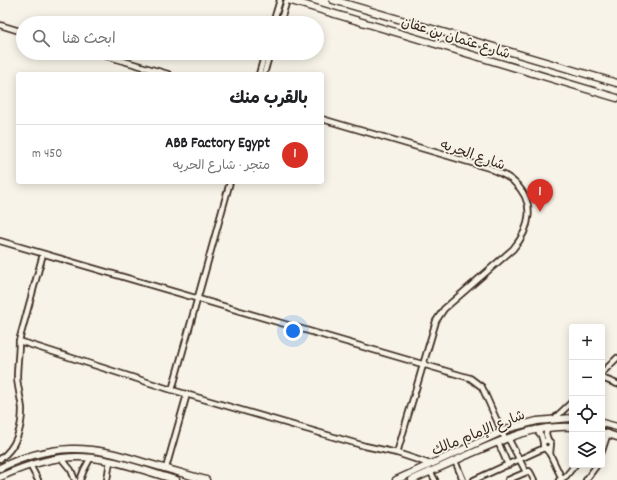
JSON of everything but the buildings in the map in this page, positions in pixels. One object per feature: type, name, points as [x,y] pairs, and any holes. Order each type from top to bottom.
[{"type":"street","points":[[275,16],[280,0]]},
{"type":"street","points":[[282,16],[287,0]]},
{"type":"street","name":"شارع عثمان بن عفان","points":[[287,0],[617,98]]},
{"type":"street","name":"شارع عثمان بن عفان","points":[[333,0],[617,83]]},
{"type":"street","points":[[0,25],[16,30]]},
{"type":"street","points":[[120,60],[161,72]]},
{"type":"street","points":[[260,72],[263,60]]},
{"type":"street","points":[[265,72],[268,60]]},
{"type":"street","name":"شارع الحريه","points":[[324,120],[489,168],[513,181],[523,191],[529,209],[525,231],[513,249],[444,309],[436,321],[397,453]]},
{"type":"street","points":[[172,390],[229,184]]},
{"type":"street","points":[[0,241],[197,297],[470,378],[477,382],[486,394],[502,432],[507,438],[526,472]]},
{"type":"street","points":[[0,459],[10,450],[13,445],[21,418],[22,410],[17,375],[19,341],[43,254]]},
{"type":"street","points":[[19,341],[172,390],[365,446],[397,453],[430,468],[435,480]]},
{"type":"street","points":[[605,370],[617,358]]},
{"type":"street","points":[[605,379],[617,384]]},
{"type":"street","points":[[166,468],[187,394]]},
{"type":"street","points":[[555,418],[569,405]]},
{"type":"street","name":"شارع الإمام مالك","points":[[412,480],[445,458],[502,432],[528,423],[555,418],[569,418]]},
{"type":"street","points":[[605,424],[617,428]]},
{"type":"street","points":[[547,427],[546,441],[542,445],[547,448],[560,479],[566,476],[573,468]]},
{"type":"street","name":"شارع الإمام مالك","points":[[396,480],[430,468],[448,464],[524,432],[547,427],[569,427]]},
{"type":"street","points":[[474,480],[547,448],[551,443],[546,441],[536,429]]},
{"type":"street","points":[[605,433],[617,437]]},
{"type":"street","points":[[498,442],[508,465]]},
{"type":"street","points":[[0,468],[35,454],[72,449],[98,450],[206,480]]},
{"type":"street","points":[[464,449],[463,452],[467,456]]},
{"type":"street","points":[[80,480],[91,457]]},
{"type":"street","points":[[0,477],[30,465],[61,458],[91,457],[176,480]]},
{"type":"street","points":[[61,458],[75,480]]},
{"type":"street","points":[[445,458],[449,461],[448,464]]},
{"type":"street","points":[[107,480],[110,461]]},
{"type":"street","points":[[455,461],[463,480]]},
{"type":"street","points":[[30,465],[38,480]]},
{"type":"street","points":[[586,480],[595,468]]},
{"type":"street","points":[[508,480],[530,471],[534,480]]},
{"type":"place","name":"ABB Factory Egypt","points":[[540,212]]}]
